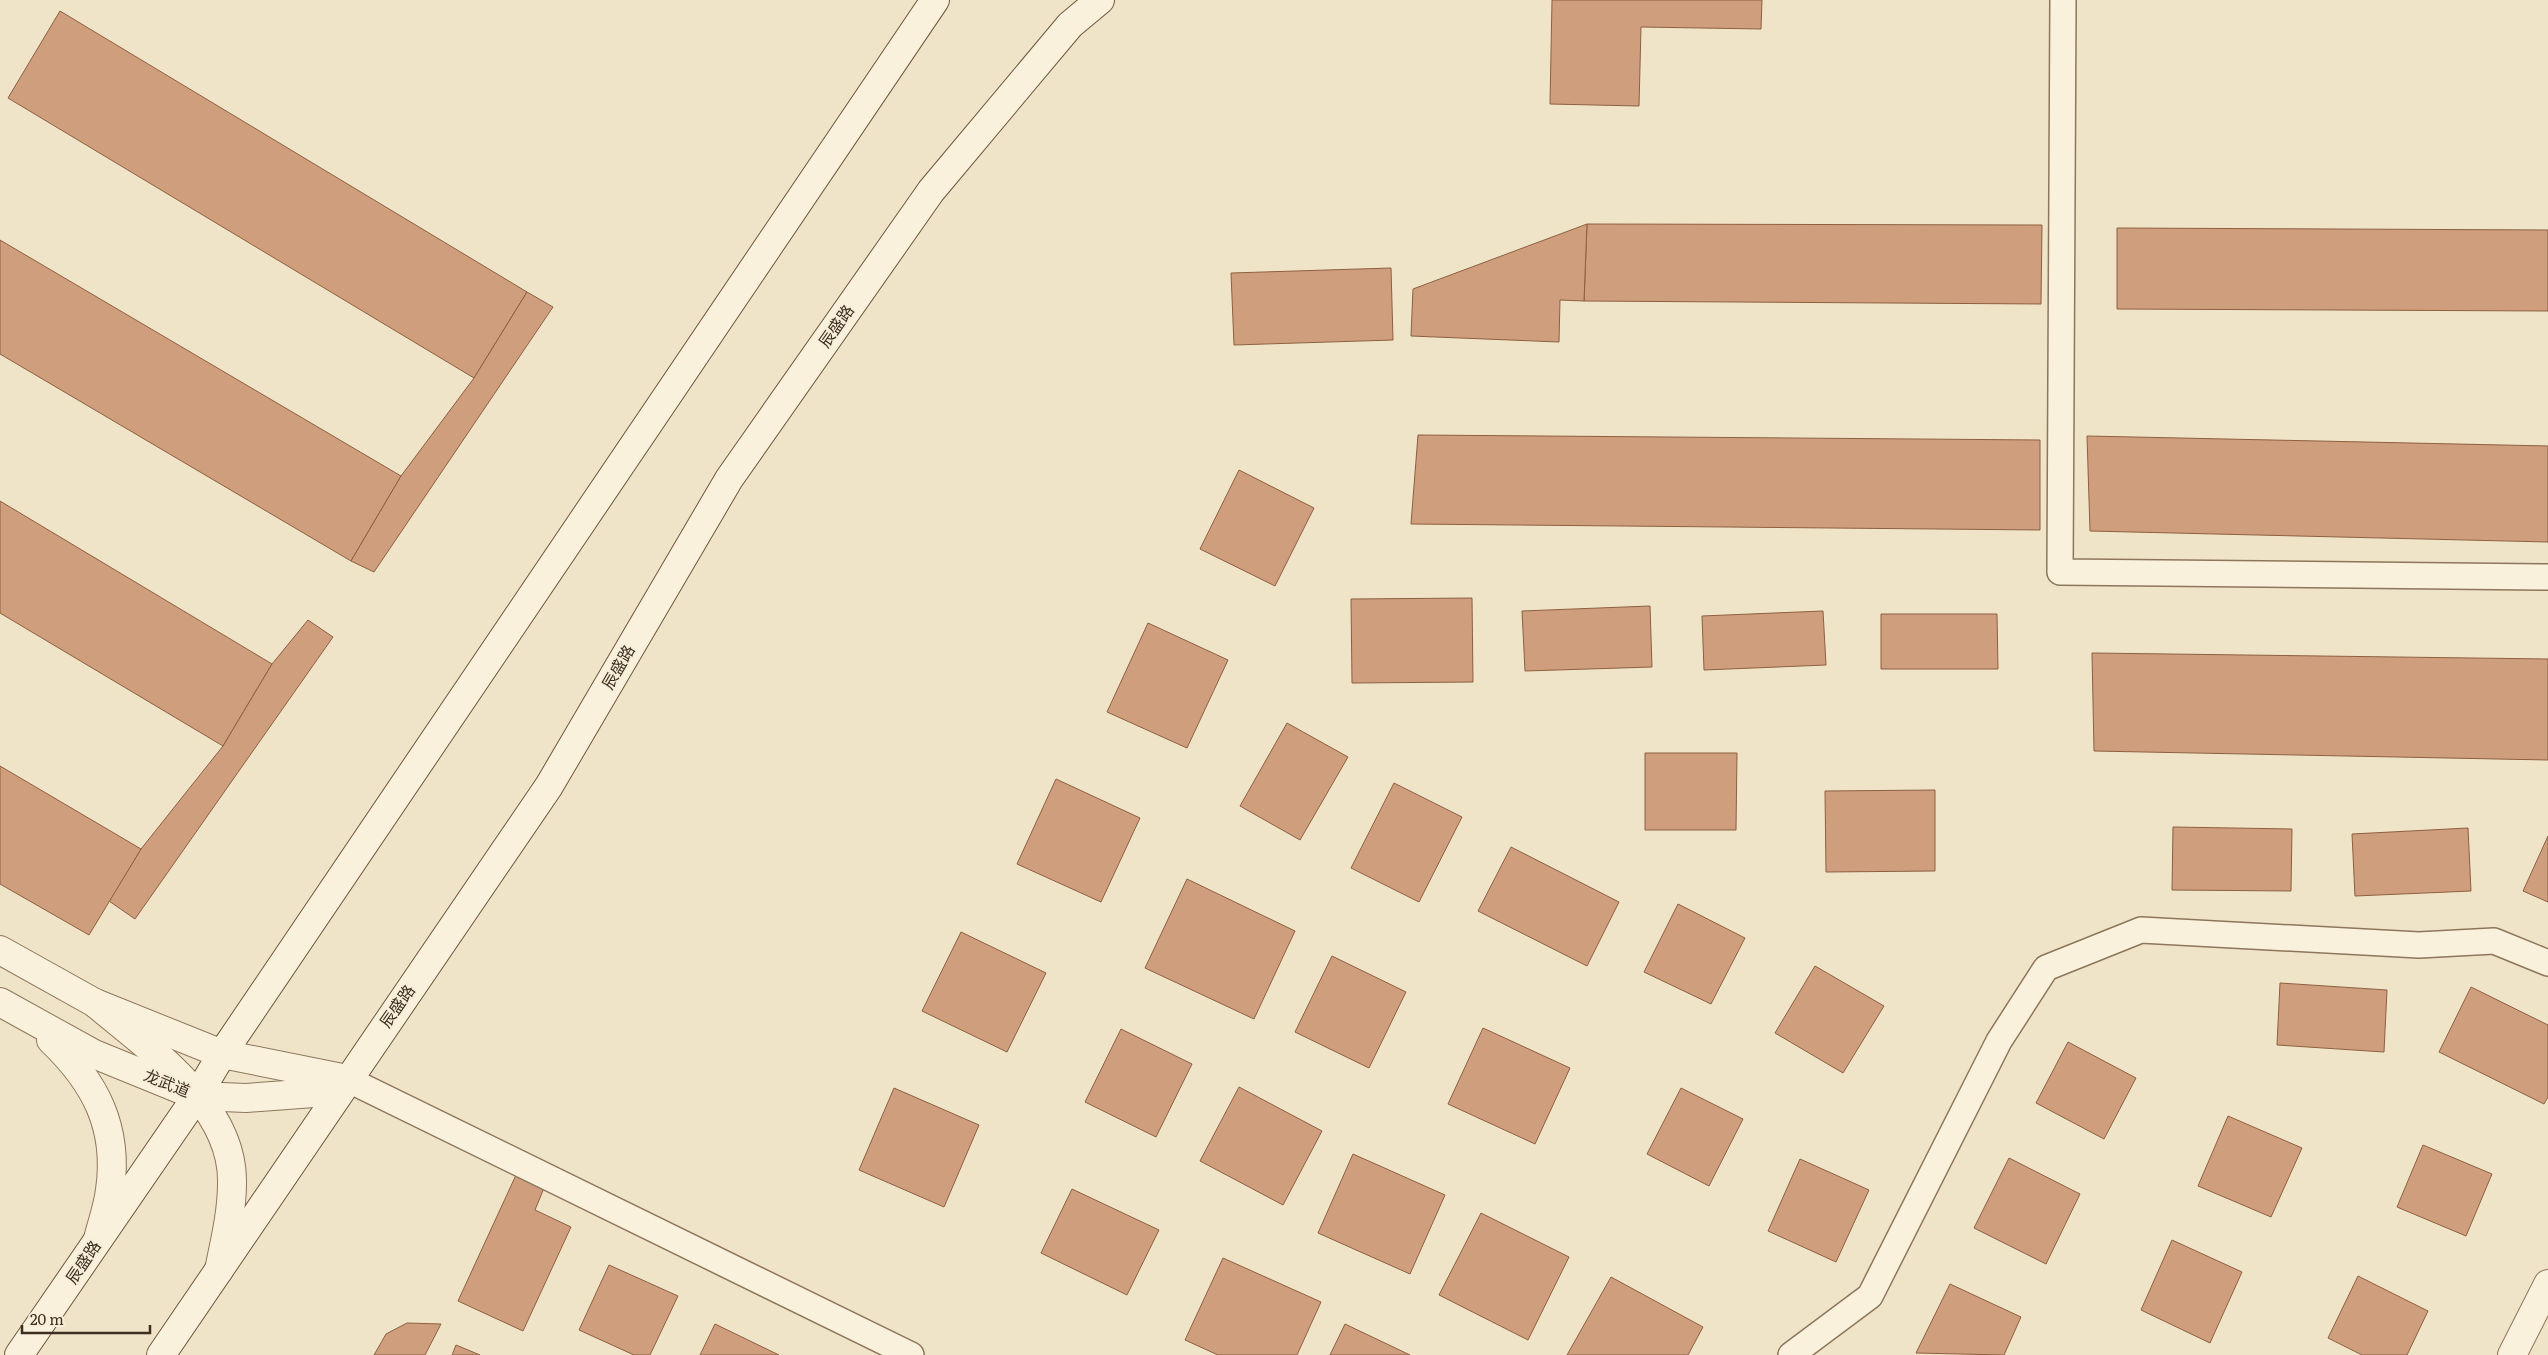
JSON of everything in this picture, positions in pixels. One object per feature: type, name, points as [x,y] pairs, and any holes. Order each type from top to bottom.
[{"type":"main road","name":"辰盛路","points":[[19,1355],[197,1096],[222,1054],[934,0]]},
{"type":"main road","name":"辰盛路","points":[[161,1355],[347,1079],[549,786],[729,479],[931,191],[1070,26],[1100,0]]},
{"type":"main road","points":[[0,950],[95,1003],[222,1054],[347,1079]]},
{"type":"main road","name":"龙武道","points":[[0,1002],[94,1054],[197,1096],[246,1098],[314,1093],[347,1079]]},
{"type":"main road","points":[[95,1003],[165,1062],[197,1096],[214,1118],[226,1144],[232,1181],[230,1211],[219,1270]]},
{"type":"main road","points":[[32,1021],[68,1056],[102,1106],[108,1131],[112,1166],[110,1192],[98,1240]]},
{"type":"main road","points":[[2512,1355],[2548,1284]]},
{"type":"lane","points":[[2063,0],[2060,572],[2548,577]]},
{"type":"lane","points":[[1791,1355],[1870,1296],[1999,1041],[2046,968],[2141,930],[2419,944],[2494,941],[2548,963]]},
{"type":"lane","points":[[347,1079],[911,1355]]},
{"type":"building","points":[[1552,0],[1762,0],[1761,29],[1641,27],[1639,106],[1550,104]]},
{"type":"building","points":[[60,11],[527,292],[474,378],[8,98]]},
{"type":"building","points":[[1587,224],[2042,225],[2041,304],[1584,301]]},
{"type":"building","points":[[1587,224],[1584,301],[1560,300],[1559,342],[1411,336],[1413,289]]},
{"type":"building","points":[[2117,228],[2548,230],[2548,311],[2117,309]]},
{"type":"building","points":[[0,240],[401,476],[351,561],[0,354]]},
{"type":"building","points":[[1391,268],[1393,340],[1234,345],[1231,273]]},
{"type":"building","points":[[527,292],[553,307],[374,572],[351,561],[401,476],[474,378]]},
{"type":"building","points":[[1418,435],[2040,440],[2040,530],[1411,524]]},
{"type":"building","points":[[2087,436],[2548,446],[2548,542],[2090,531]]},
{"type":"building","points":[[1239,470],[1314,508],[1275,586],[1200,549]]},
{"type":"building","points":[[0,501],[272,664],[223,746],[0,613]]},
{"type":"building","points":[[1472,598],[1473,682],[1352,683],[1351,599]]},
{"type":"building","points":[[1650,606],[1652,667],[1525,671],[1522,611]]},
{"type":"building","points":[[1823,611],[1826,665],[1704,670],[1702,616]]},
{"type":"building","points":[[1881,614],[1997,614],[1998,669],[1881,669]]},
{"type":"building","points":[[308,620],[333,637],[135,919],[109,901],[141,849],[223,746],[272,664]]},
{"type":"building","points":[[1148,623],[1228,660],[1187,748],[1107,712]]},
{"type":"building","points":[[2092,653],[2548,659],[2548,760],[2094,751]]},
{"type":"building","points":[[1287,723],[1348,757],[1300,840],[1240,806]]},
{"type":"building","points":[[1645,753],[1737,753],[1736,830],[1645,830]]},
{"type":"building","points":[[0,766],[141,849],[89,935],[0,884]]},
{"type":"building","points":[[1056,779],[1140,818],[1101,902],[1017,864]]},
{"type":"building","points":[[1394,783],[1462,817],[1419,902],[1351,868]]},
{"type":"building","points":[[1935,790],[1935,871],[1826,872],[1825,791]]},
{"type":"building","points":[[2173,827],[2292,829],[2291,891],[2172,890]]},
{"type":"building","points":[[2468,828],[2471,891],[2355,896],[2352,834]]},
{"type":"building","points":[[2548,836],[2548,902],[2523,891]]},
{"type":"building","points":[[1511,847],[1619,902],[1587,966],[1478,911]]},
{"type":"building","points":[[1187,879],[1295,931],[1254,1019],[1145,968]]},
{"type":"building","points":[[1678,904],[1745,938],[1711,1004],[1644,972]]},
{"type":"building","points":[[961,932],[1046,973],[1007,1052],[922,1011]]},
{"type":"building","points":[[1332,956],[1406,992],[1369,1068],[1295,1032]]},
{"type":"building","points":[[1815,966],[1884,1006],[1843,1073],[1775,1033]]},
{"type":"building","points":[[2280,983],[2387,990],[2384,1052],[2277,1045]]},
{"type":"building","points":[[2471,987],[2548,1025],[2548,1097],[2544,1104],[2439,1052]]},
{"type":"building","points":[[1483,1028],[1570,1068],[1535,1144],[1448,1104]]},
{"type":"building","points":[[1121,1029],[1192,1064],[1156,1137],[1085,1102]]},
{"type":"building","points":[[2068,1042],[2136,1078],[2104,1139],[2036,1103]]},
{"type":"building","points":[[1239,1087],[1322,1131],[1283,1205],[1200,1161]]},
{"type":"building","points":[[894,1088],[979,1125],[944,1207],[859,1170]]},
{"type":"building","points":[[1681,1088],[1743,1119],[1709,1186],[1647,1154]]},
{"type":"building","points":[[2228,1116],[2302,1148],[2271,1217],[2198,1186]]},
{"type":"building","points":[[2423,1145],[2492,1174],[2466,1236],[2397,1207]]},
{"type":"building","points":[[1353,1154],[1445,1195],[1410,1274],[1318,1233]]},
{"type":"building","points":[[2009,1158],[2080,1194],[2046,1264],[1974,1228]]},
{"type":"building","points":[[1800,1159],[1869,1190],[1836,1262],[1768,1231]]},
{"type":"building","points":[[516,1175],[544,1188],[535,1210],[571,1227],[523,1331],[458,1301]]},
{"type":"building","points":[[1072,1189],[1159,1230],[1127,1295],[1041,1253]]},
{"type":"building","points":[[1481,1213],[1569,1257],[1528,1340],[1439,1295]]},
{"type":"building","points":[[2172,1240],[2242,1272],[2210,1343],[2141,1310]]},
{"type":"building","points":[[1223,1258],[1321,1302],[1297,1355],[1218,1355],[1185,1340]]},
{"type":"building","points":[[609,1265],[678,1296],[650,1355],[634,1355],[579,1330]]},
{"type":"building","points":[[2358,1276],[2428,1311],[2407,1355],[2362,1355],[2328,1338]]},
{"type":"building","points":[[1611,1277],[1703,1327],[1688,1355],[1567,1355]]},
{"type":"building","points":[[1950,1284],[2021,1317],[2004,1355],[1916,1353]]},
{"type":"building","points":[[407,1323],[441,1324],[425,1355],[374,1355],[386,1334]]},
{"type":"building","points":[[715,1324],[779,1355],[700,1355]]},
{"type":"building","points":[[1345,1324],[1410,1355],[1330,1355]]},
{"type":"building","points":[[456,1345],[480,1355],[452,1355]]}]
